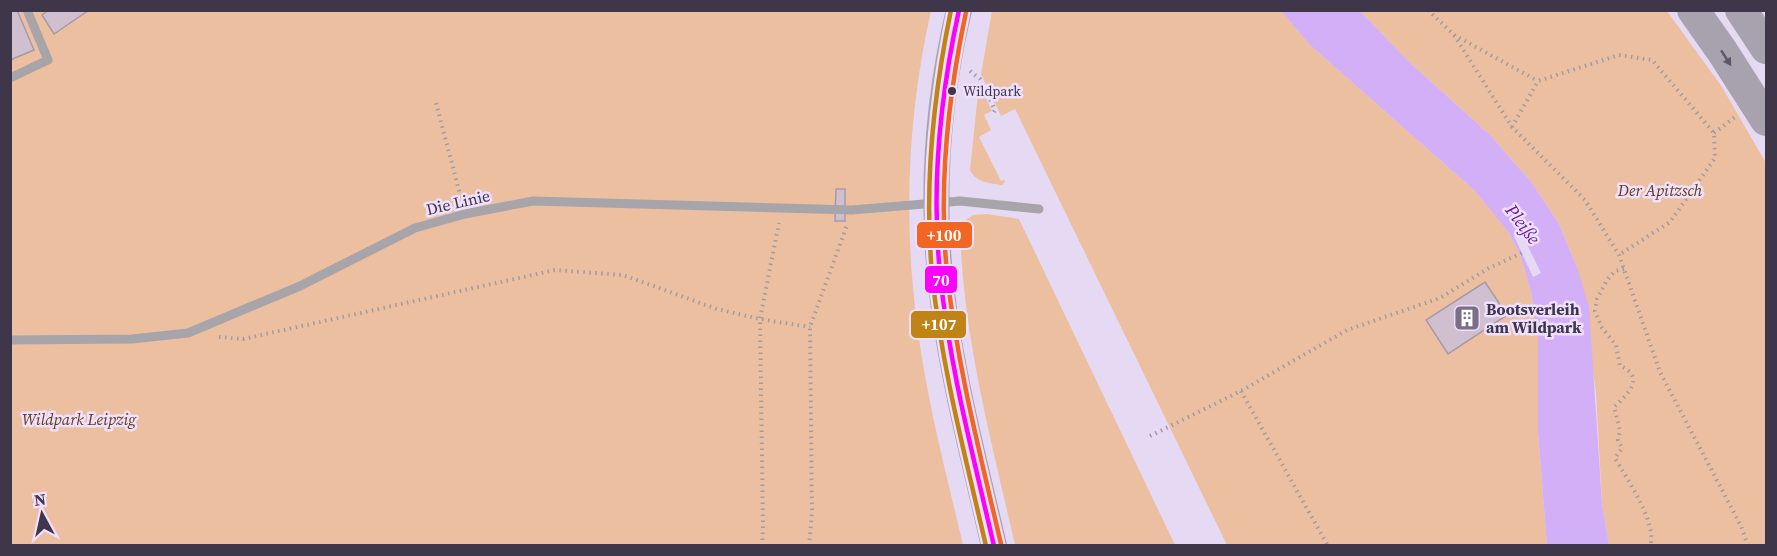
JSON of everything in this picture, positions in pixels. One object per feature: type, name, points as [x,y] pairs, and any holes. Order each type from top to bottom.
[{"type":"highway","points":[[1693,10],[1722,51],[1754,117]]},
{"type":"highway","points":[[1741,10],[1764,44]]},
{"type":"highway","points":[[1752,10],[1764,44]]},
{"type":"main road","points":[[959,10],[950,57],[941,129],[936,204],[938,248],[946,320],[966,426],[994,546]]},
{"type":"lane","points":[[10,78],[48,60],[27,10]]},
{"type":"lane","name":"Die Linie","points":[[10,340],[132,339],[188,333],[300,286],[415,228],[465,214],[533,201],[852,210],[960,201],[1039,209]]},
{"type":"path","points":[[1428,10],[1454,35],[1512,127],[1585,200],[1619,255],[1660,372],[1741,526],[1748,546]]},
{"type":"path","points":[[1454,35],[1538,81]]},
{"type":"path","points":[[1512,127],[1538,81],[1619,55],[1652,60],[1714,133],[1715,158],[1670,222],[1619,255]]},
{"type":"path","points":[[950,57],[980,79],[995,110],[992,115]]},
{"type":"path","points":[[436,103],[465,214]]},
{"type":"path","points":[[1714,133],[1754,117]]},
{"type":"path","points":[[762,546],[764,526],[760,320],[781,207]]},
{"type":"path","points":[[809,546],[812,513],[810,327],[852,210]]},
{"type":"path","points":[[1150,436],[1241,391],[1347,330],[1440,298],[1489,268],[1522,253]]},
{"type":"path","points":[[188,333],[243,339],[555,270],[623,275],[717,309],[760,320],[810,327]]},
{"type":"path","points":[[1624,270],[1616,272],[1607,280],[1597,299],[1595,311],[1602,328],[1616,345],[1620,366],[1627,369],[1630,374],[1631,392],[1614,407],[1620,430],[1618,440],[1622,448],[1615,458],[1651,524],[1650,546]]},
{"type":"path","points":[[1241,391],[1328,546]]},
{"type":"green space","name":"Wildpark Leipzig","points":[[10,11],[931,11],[923,49],[913,127],[909,205],[910,245],[917,323],[926,379],[963,545],[11,545]]},
{"type":"green space","points":[[992,11],[1281,11],[1310,45],[1475,191],[1509,233],[1520,254],[1531,292],[1538,339],[1538,432],[1547,545],[1227,545],[1015,109],[1001,116],[981,74]]},
{"type":"green space","name":"Der Apitzsch","points":[[1360,11],[1667,11],[1722,87],[1766,163],[1766,545],[1609,545],[1602,504],[1596,392],[1578,270],[1559,224],[1532,183],[1490,135],[1407,60]]},
{"type":"green space","points":[[979,84],[992,111],[984,115],[991,130],[979,137],[1001,181],[1005,182],[1002,185],[980,180],[970,170]]},
{"type":"green space","points":[[987,214],[1019,219],[1175,545],[1015,545],[979,386],[962,265],[960,224],[973,215]]},
{"type":"water","name":"Pleiße","points":[[1281,11],[1360,11],[1407,60],[1490,135],[1532,183],[1559,224],[1578,270],[1589,307],[1602,504],[1609,545],[1547,545],[1538,432],[1538,339],[1531,292],[1520,254],[1509,233],[1475,191],[1310,45]]},
{"type":"pier","points":[[1521,232],[1541,273],[1533,277],[1514,236]]},
{"type":"building","points":[[10,10],[17,10],[34,50],[10,60]]},
{"type":"building","points":[[49,10],[89,10],[54,34],[42,15]]},
{"type":"building","points":[[836,189],[845,189],[845,221],[835,221]]},
{"type":"building","name":"Bootsverleih am Wildpark","points":[[1485,282],[1507,315],[1448,354],[1426,320]]},
{"type":"transit line","name":"+107","points":[[951,10],[939,75],[932,141],[929,207],[932,273],[941,342],[986,546]]},
{"type":"transit line","name":"70","points":[[959,10],[942,108],[937,174],[937,240],[949,342],[994,546]]},
{"type":"transit line","name":"+100","points":[[966,12],[954,76],[946,141],[944,240],[951,307],[963,375],[1001,544]]},
{"type":"place","name":"Wildpark","points":[[952,91]]},
{"type":"place","name":"Bootsverleih am Wildpark","points":[[1467,318]]}]
